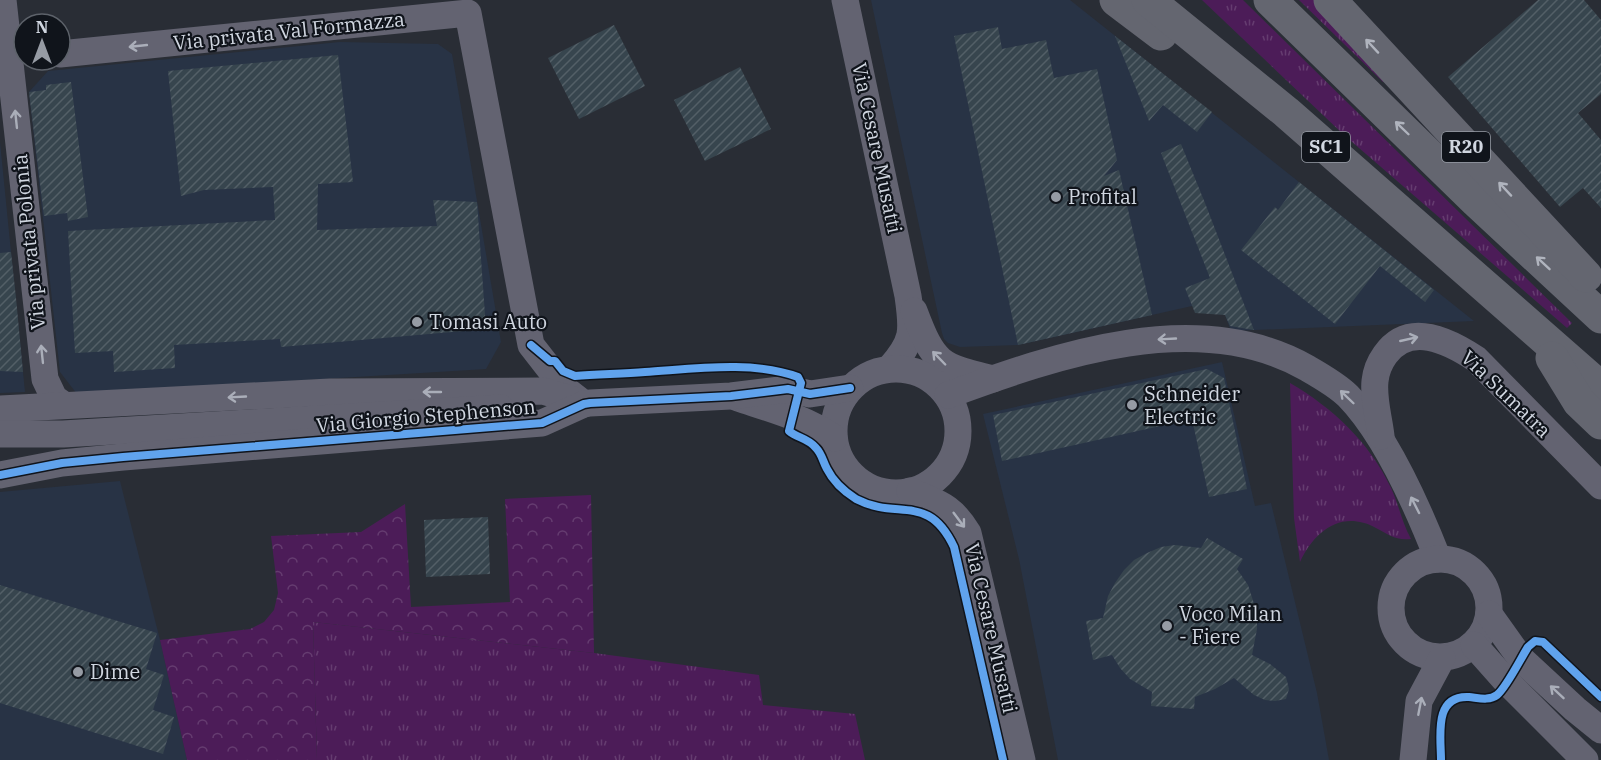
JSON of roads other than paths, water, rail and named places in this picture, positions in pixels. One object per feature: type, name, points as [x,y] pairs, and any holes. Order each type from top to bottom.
[{"type":"highway","points":[[1116,0],[1396,228],[1500,300],[1601,388]]},
{"type":"highway","name":"SC1","points":[[1148,0],[1286,112],[1500,300]]},
{"type":"highway","points":[[1184,0],[1423,217],[1500,300]]},
{"type":"highway","points":[[1270,0],[1476,201],[1601,317]]},
{"type":"highway","name":"R20","points":[[1330,0],[1601,294]]},
{"type":"highway","points":[[1535,330],[1579,402],[1601,423]]},
{"type":"street","name":"Via privata Polonia","points":[[3,0],[45,379],[54,398],[64,405]]},
{"type":"street","name":"Via Cesare Musatti","points":[[845,0],[911,318],[910,341],[904,353],[890,368]]},
{"type":"street","name":"Via privata Val Formazza","points":[[72,53],[468,13],[531,345],[566,390],[584,404]]},
{"type":"street","name":"Via Cesare Musatti","points":[[908,296],[925,339],[935,355],[956,370],[993,379]]},
{"type":"street","name":"Via Sumatra","points":[[1382,443],[1375,379],[1380,362],[1390,348],[1406,338],[1432,337],[1454,344],[1476,359],[1601,486]]},
{"type":"street","points":[[948,396],[993,379],[1071,356],[1123,344],[1158,339],[1193,338],[1262,348],[1290,358],[1322,376],[1347,395],[1364,415],[1382,443],[1414,504],[1438,558]]},
{"type":"street","points":[[490,392],[514,381],[523,369],[531,345]]},
{"type":"street","points":[[890,368],[915,371],[933,380],[948,396],[957,414],[959,434],[954,454],[944,471],[928,484],[910,491],[886,492],[863,484],[845,467],[838,454],[834,438],[834,425],[839,405],[850,388],[869,374],[890,368]]},
{"type":"street","name":"Via Giorgio Stephenson","points":[[0,409],[330,392],[543,391],[584,404],[731,396],[788,389],[810,394],[850,388]]},
{"type":"street","name":"Via Giorgio Stephenson","points":[[731,396],[800,419],[834,438]]},
{"type":"street","points":[[0,434],[63,434],[584,404]]},
{"type":"street","name":"Via Giorgio Stephenson","points":[[0,475],[62,463],[123,457],[542,423],[584,404]]},
{"type":"street","points":[[0,447],[63,434]]},
{"type":"street","name":"Via Cesare Musatti","points":[[910,491],[948,508],[959,517],[968,533],[1022,760]]},
{"type":"street","points":[[1438,558],[1455,561],[1470,569],[1482,582],[1488,597],[1489,614],[1484,631],[1474,645],[1459,654],[1443,658],[1425,656],[1410,648],[1398,635],[1391,619],[1390,602],[1396,585],[1406,572],[1421,562],[1438,558]]},
{"type":"street","points":[[1489,614],[1521,659],[1601,730]]},
{"type":"street","points":[[1474,645],[1506,681],[1585,760]]},
{"type":"street","points":[[1413,760],[1419,701],[1430,677],[1443,658]]},
{"type":"place","name":"Profital","points":[[1056,197]]},
{"type":"place","name":"Tomasi Auto","points":[[417,322]]},
{"type":"place","name":"Schneider Electric","points":[[1132,405]]},
{"type":"place","name":"Voco Milan - Fiere","points":[[1167,626]]},
{"type":"place","name":"Dime","points":[[78,672]]}]
